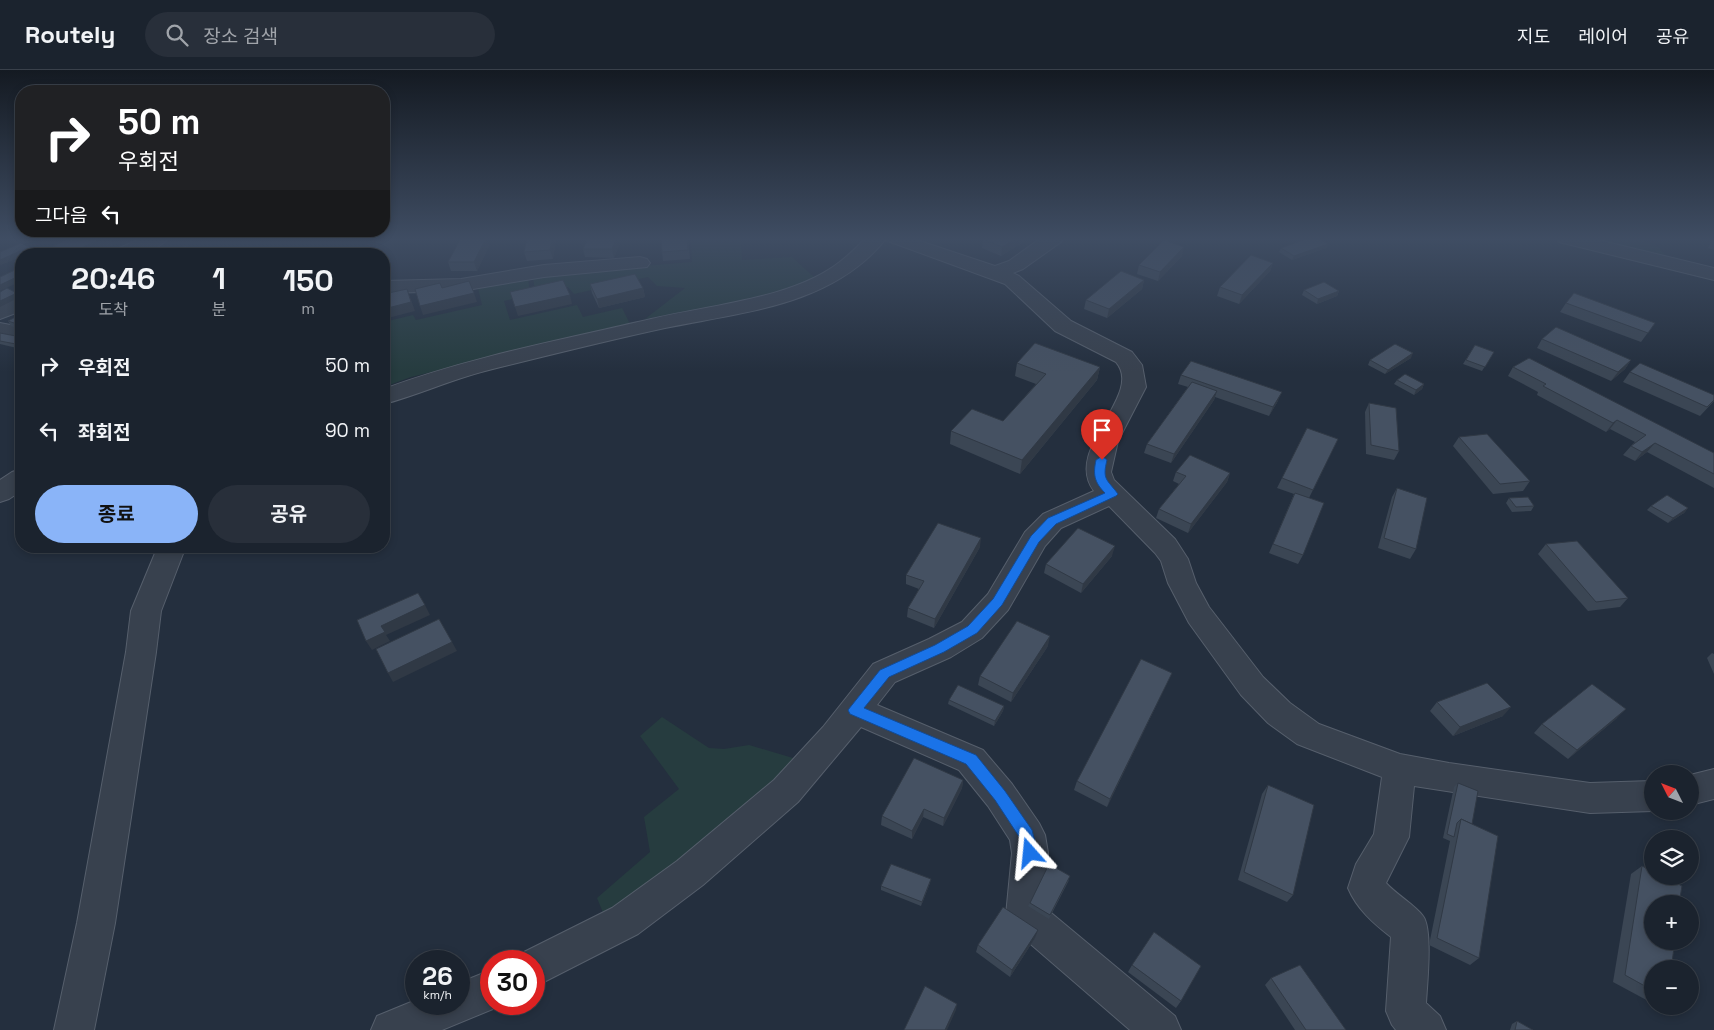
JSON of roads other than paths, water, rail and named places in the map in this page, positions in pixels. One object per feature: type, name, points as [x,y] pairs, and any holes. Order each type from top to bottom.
[{"type":"street","points":[[390,287],[461,285],[474,283]]},
{"type":"street","points":[[390,395],[441,376],[476,366],[665,322],[756,305],[820,283]]},
{"type":"street","points":[[1015,283],[1064,326],[1124,357],[1131,365],[1134,387],[1106,441],[1098,472],[1102,484],[1165,546],[1174,559],[1182,584],[1199,615],[1252,686],[1280,713],[1308,734],[1352,752],[1400,768],[1520,789],[1590,798],[1644,796]]},
{"type":"street","points":[[0,313],[15,306]]},
{"type":"street","points":[[0,329],[15,332]]},
{"type":"street","points":[[0,493],[15,482]]},
{"type":"street","points":[[545,962],[625,921],[690,873],[786,791],[834,737],[884,674],[940,648],[972,630],[998,602],[1035,539],[1052,521],[1112,494]]},
{"type":"street","points":[[74,1030],[96,923],[141,652],[146,611],[169,553]]},
{"type":"street","points":[[854,710],[971,760],[1000,795],[1026,835],[1030,853],[1025,915],[1161,1030]]},
{"type":"street","points":[[1400,768],[1391,837],[1369,876],[1366,888],[1382,906],[1410,929],[1406,1011],[1426,1030]]},
{"type":"street","points":[[1699,788],[1714,784]]},
{"type":"street","points":[[391,1030],[430,1015]]}]
